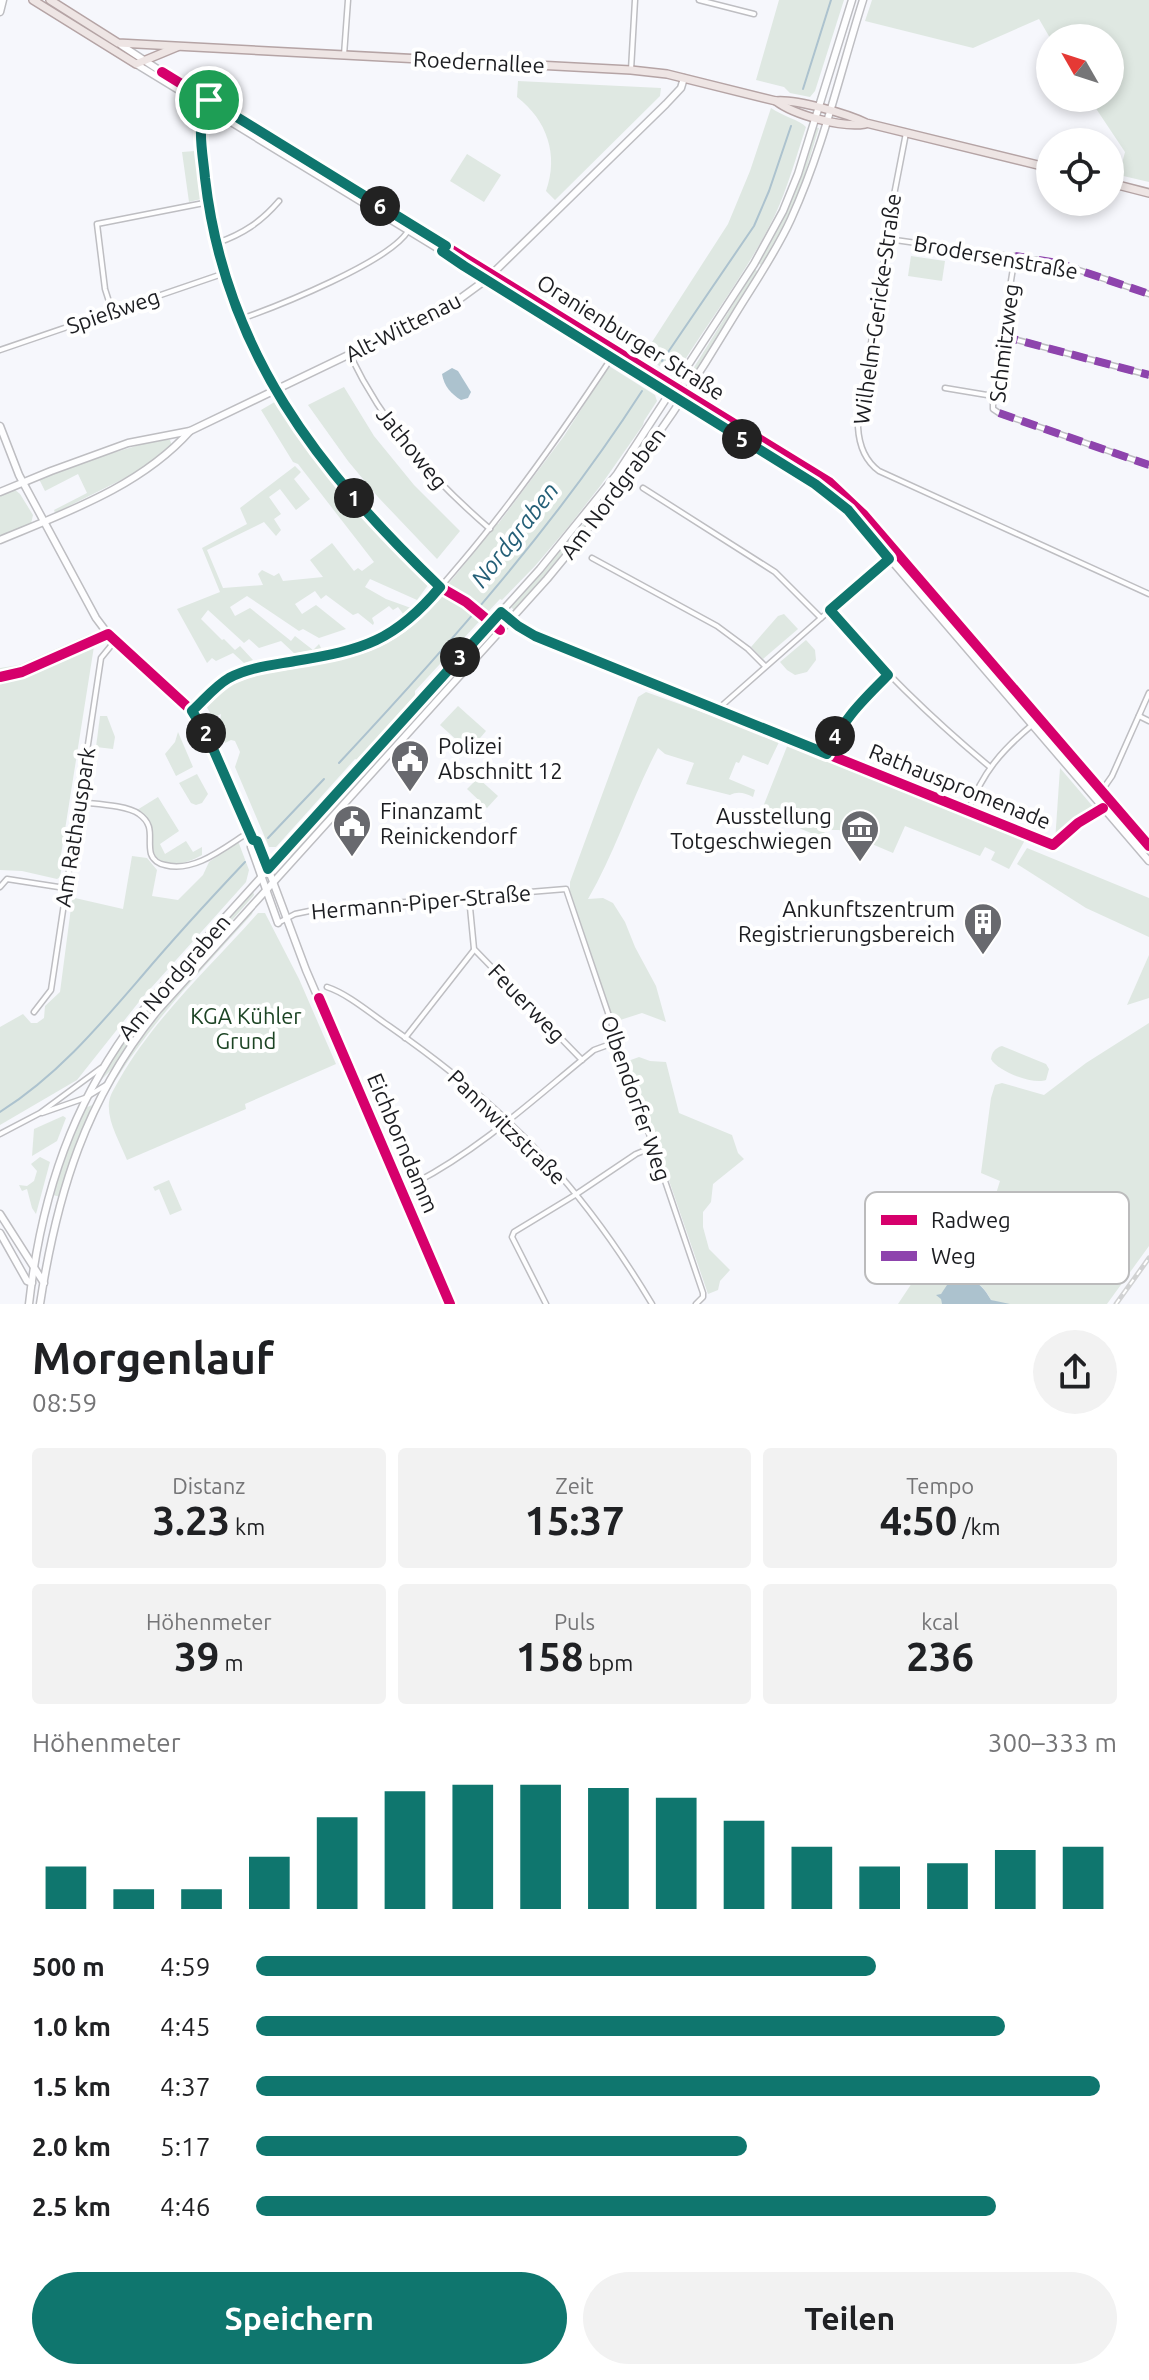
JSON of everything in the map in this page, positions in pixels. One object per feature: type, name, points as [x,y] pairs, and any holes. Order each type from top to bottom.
[{"type":"main road","points":[[0,12],[3,0]]},
{"type":"main road","name":"Oranienburger Straße","points":[[33,0],[118,43],[444,248],[485,280],[824,489],[848,510],[1149,861]]},
{"type":"main road","name":"Oranienburger Straße","points":[[50,0],[136,64],[204,108],[252,134],[408,231],[492,274],[829,482],[857,507],[1149,846]]},
{"type":"main road","name":"Am Nordgraben","points":[[85,1098],[101,1068],[144,1007],[501,612],[589,511],[626,461],[778,222],[793,188],[852,0]]},
{"type":"main road","name":"Am Nordgraben","points":[[106,1085],[130,1046],[158,1010],[511,620],[602,512],[681,402],[782,236],[803,190],[829,116],[863,0]]},
{"type":"main road","name":"Roedernallee","points":[[118,43],[631,70],[684,78],[776,101],[794,111],[856,118],[1036,165]]},
{"type":"main road","name":"Roedernallee","points":[[147,61],[180,46]]},
{"type":"main road","points":[[136,64],[147,61]]},
{"type":"main road","name":"Alt-Wittenau","points":[[0,492],[128,443],[190,431],[450,306],[492,274],[666,104],[681,88],[684,78]]},
{"type":"main road","points":[[1124,187],[1149,193]]},
{"type":"main road","name":"Eichborndamm","points":[[0,426],[23,482],[96,618],[114,642],[178,696],[207,735],[249,832],[257,841],[306,970],[450,1304]]},
{"type":"main road","name":"Alt-Wittenau","points":[[0,540],[144,473],[175,449],[190,431]]},
{"type":"main road","points":[[365,762],[375,770]]},
{"type":"main road","name":"Eichborndamm","points":[[253,840],[251,847],[278,923]]},
{"type":"main road","points":[[282,854],[292,862]]},
{"type":"main road","points":[[40,1304],[76,1151],[106,1085]]},
{"type":"main road","points":[[29,1304],[59,1165],[85,1098]]},
{"type":"main road","points":[[0,1214],[44,1283]]},
{"type":"main road","points":[[43,1228],[55,1230]]},
{"type":"main road","points":[[0,1233],[27,1281],[44,1283]]},
{"type":"street","points":[[344,55],[348,0]]},
{"type":"street","points":[[631,70],[635,0]]},
{"type":"street","points":[[699,0],[754,14]]},
{"type":"street","points":[[209,100],[201,124],[209,202],[225,273],[256,356],[296,423],[353,497],[440,587]]},
{"type":"street","name":"Wilhelm-Gericke-Straße","points":[[906,133],[858,427],[860,444],[868,460],[879,471],[1149,594]]},
{"type":"street","points":[[217,243],[241,234],[266,217],[279,201]]},
{"type":"street","points":[[112,311],[105,289],[97,224],[209,202]]},
{"type":"street","points":[[241,319],[301,296],[374,258],[400,241],[408,231]]},
{"type":"street","name":"Brodersenstraße","points":[[888,239],[1058,263],[1149,294]]},
{"type":"street","name":"Schmitzweg","points":[[1015,256],[993,409],[1149,465]]},
{"type":"street","name":"Spießweg","points":[[0,350],[225,273]]},
{"type":"street","points":[[1002,336],[1149,375]]},
{"type":"street","points":[[192,711],[233,676],[256,668],[344,653],[377,641],[416,614],[490,529],[549,451],[616,351]]},
{"type":"street","name":"Jathoweg","points":[[350,355],[383,416],[406,446],[447,492],[490,529]]},
{"type":"street","points":[[945,388],[993,396]]},
{"type":"street","points":[[643,488],[775,572],[821,618]]},
{"type":"street","points":[[718,710],[896,552]]},
{"type":"street","points":[[592,558],[717,626],[765,666]]},
{"type":"street","points":[[830,610],[888,675],[990,767]]},
{"type":"street","name":"Rathauspromenade","points":[[501,612],[535,636],[1053,845]]},
{"type":"street","name":"Am Rathauspark","points":[[34,1012],[51,990],[101,658],[114,642]]},
{"type":"street","points":[[827,754],[849,714],[888,675]]},
{"type":"street","points":[[1096,799],[1103,792],[1149,693]]},
{"type":"street","points":[[1139,716],[1149,721]]},
{"type":"street","points":[[968,811],[990,767],[1009,744],[1040,718]]},
{"type":"street","points":[[79,802],[138,813],[149,826],[151,853],[163,865],[179,867],[198,863],[249,832]]},
{"type":"street","points":[[0,887],[7,879],[66,888]]},
{"type":"street","name":"Hermann-Piper-Straße","points":[[278,923],[319,909],[566,889]]},
{"type":"street","name":"Olbendorfer Weg","points":[[566,889],[703,1293],[696,1304]]},
{"type":"street","name":"Feuerweg","points":[[469,897],[474,950],[582,1060]]},
{"type":"street","points":[[405,1038],[474,950]]},
{"type":"street","name":"Pannwitzstraße","points":[[327,987],[362,1008],[454,1074],[547,1161],[623,1260],[652,1304]]},
{"type":"street","points":[[415,1183],[460,1158],[594,1050],[616,1042]]},
{"type":"street","name":"Am Nordgraben","points":[[0,1134],[40,1113],[101,1068]]},
{"type":"street","name":"Am Nordgraben","points":[[40,1113],[85,1098],[106,1085]]},
{"type":"street","points":[[546,1304],[512,1237],[514,1232],[636,1154],[653,1147]]},
{"type":"green space","points":[[779,0],[844,0],[815,91],[810,97],[756,80]]},
{"type":"green space","points":[[872,0],[1149,0],[1149,182],[1124,176],[1124,128],[1109,128],[1098,112],[1124,112],[1124,24],[1042,24],[1039,19],[973,48],[865,21]]},
{"type":"green space","points":[[518,81],[661,88],[660,96],[555,200],[546,191],[551,164],[548,139],[536,116],[517,97]]},
{"type":"green space","points":[[771,108],[806,127],[784,194],[743,272],[683,363],[671,373],[643,356],[728,224]]},
{"type":"green space","points":[[815,127],[819,128],[796,200],[781,234],[761,265],[758,263],[791,196]]},
{"type":"green space","points":[[182,152],[200,152],[195,153],[199,190],[204,190],[205,198],[189,202]]},
{"type":"green space","points":[[467,154],[501,175],[484,202],[450,181]]},
{"type":"green space","points":[[911,256],[945,261],[942,281],[908,276]]},
{"type":"green space","points":[[755,269],[758,272],[692,380],[688,377]]},
{"type":"green space","points":[[609,366],[655,395],[657,401],[601,485],[535,566],[415,691],[415,696],[358,760],[355,759],[276,847],[269,847],[235,767],[240,752],[235,741],[225,743],[219,729],[221,714],[213,718],[205,704],[229,684],[257,671],[360,652],[381,643],[419,615],[498,524],[564,436]]},
{"type":"green space","points":[[344,387],[374,436],[414,485],[460,531],[437,559],[378,497],[308,405]]},
{"type":"green space","points":[[278,400],[348,496],[431,581],[417,600],[370,579],[365,587],[411,608],[404,615],[398,607],[393,610],[389,606],[372,618],[373,625],[326,595],[321,599],[315,591],[295,604],[302,614],[316,605],[346,629],[319,638],[303,629],[299,631],[247,596],[230,607],[235,616],[250,608],[291,641],[295,636],[313,650],[319,644],[322,650],[296,655],[281,641],[259,648],[249,639],[244,643],[208,610],[201,619],[222,640],[235,650],[240,646],[253,660],[244,663],[233,653],[216,661],[212,658],[207,663],[177,609],[220,592],[202,548],[247,524],[240,508],[295,466],[301,472],[294,479],[310,499],[296,510],[280,489],[269,497],[281,514],[274,519],[281,530],[276,536],[264,522],[207,550],[223,588],[263,585],[258,574],[262,570],[274,576],[279,573],[283,581],[323,577],[310,560],[332,543],[354,571],[358,568],[362,571],[374,562],[298,464],[293,462],[261,410]]},
{"type":"green space","points":[[719,417],[824,482],[852,506],[887,546],[884,548],[833,493],[718,420]]},
{"type":"green space","points":[[163,438],[170,440],[172,446],[143,469],[55,513],[54,510],[87,493],[78,474],[45,491],[39,479]]},
{"type":"green space","points":[[643,442],[646,444],[602,509],[515,611],[510,606],[581,527]]},
{"type":"green space","points":[[14,489],[33,515],[31,524],[0,536],[0,495]]},
{"type":"green space","points":[[784,614],[798,629],[763,659],[751,647],[778,616]]},
{"type":"green space","points":[[492,626],[497,631],[434,701],[429,696]]},
{"type":"green space","points":[[92,633],[95,640],[60,877],[0,870],[0,668],[19,665]]},
{"type":"green space","points":[[806,640],[815,650],[816,660],[807,672],[795,675],[780,662]]},
{"type":"green space","points":[[646,692],[780,740],[768,765],[743,755],[739,763],[736,762],[729,779],[755,790],[753,797],[742,793],[730,795],[686,784],[694,763],[665,754],[658,748],[588,899],[603,898],[613,903],[656,986],[666,1022],[642,1013],[614,1022],[570,893],[570,882],[638,697]]},
{"type":"green space","points":[[427,699],[432,703],[376,763],[373,759]]},
{"type":"green space","points":[[458,706],[486,731],[469,751],[440,725]]},
{"type":"green space","points":[[100,716],[107,716],[115,737],[113,749],[96,747]]},
{"type":"green space","points":[[178,732],[193,767],[176,776],[165,754],[175,742]]},
{"type":"green space","points":[[788,744],[1025,840],[1009,869],[991,860],[995,852],[985,847],[980,856],[905,826],[893,853],[839,830],[829,830],[818,836],[761,812]]},
{"type":"green space","points":[[1060,768],[1095,809],[1055,842]]},
{"type":"green space","points":[[360,773],[365,777],[291,857],[289,855]]},
{"type":"green space","points":[[197,774],[208,794],[202,803],[196,805],[191,803],[179,783]]},
{"type":"green space","points":[[478,778],[498,796],[487,808],[467,789]]},
{"type":"green space","points":[[158,797],[179,831],[160,844],[165,854],[186,841],[193,852],[202,847],[202,855],[184,863],[172,864],[154,856],[150,824],[137,810]]},
{"type":"green space","points":[[238,841],[249,870],[246,882],[142,998],[77,1080],[0,1125],[0,1027],[23,1014],[31,1023],[37,1023],[44,1018],[45,1006],[60,992],[72,900],[75,898],[123,909],[132,856],[147,858],[157,870],[152,896],[178,900],[203,875],[209,862]]},
{"type":"green space","points":[[1027,848],[1149,898],[1149,937],[1086,908],[1017,864]]},
{"type":"green space","points":[[253,891],[254,895],[151,1013],[111,1070],[97,1084],[112,1057],[149,1006]]},
{"type":"green space","points":[[254,908],[158,1021],[107,1090],[157,1018]]},
{"type":"green space","name":"KGA Kühler Grund","points":[[258,913],[265,913],[299,979],[336,1064],[245,1104],[246,1109],[127,1160],[110,1117],[109,1102],[113,1090],[166,1013]]},
{"type":"green space","points":[[1149,955],[1149,998],[1127,1005]]},
{"type":"green space","points":[[1149,1023],[1149,1246],[1129,1274],[1129,1192],[997,1192],[1000,1181],[981,1173],[995,1085],[1002,1083],[1044,1095],[1086,1063]]},
{"type":"green space","points":[[1002,1046],[1046,1064],[1049,1069],[1046,1080],[1024,1079],[1000,1068],[991,1059],[994,1051]]},
{"type":"green space","points":[[639,1057],[666,1062],[679,1113],[732,1135],[738,1153],[744,1159],[713,1184],[711,1202],[703,1212],[703,1227],[709,1249],[730,1270],[720,1281],[718,1290],[708,1294],[628,1061]]},
{"type":"green space","points":[[92,1105],[74,1149],[60,1197],[53,1195],[63,1159],[83,1109]]},
{"type":"green space","points":[[63,1116],[66,1118],[57,1141],[32,1156],[34,1129]]},
{"type":"green space","points":[[40,1157],[50,1162],[36,1214],[27,1189],[22,1191],[19,1185],[27,1186],[34,1181],[37,1171],[31,1164]]},
{"type":"green space","points":[[169,1180],[182,1210],[170,1215],[159,1189],[155,1191],[153,1187]]},
{"type":"green space","points":[[911,1284],[953,1284],[941,1294],[942,1304],[898,1304]]},
{"type":"green space","points":[[1121,1284],[1107,1304],[1003,1304],[991,1300],[980,1285]]},
{"type":"water","points":[[452,368],[458,371],[471,392],[468,398],[461,400],[446,386],[442,374]]},
{"type":"water","points":[[948,1284],[977,1284],[991,1300],[1010,1304],[942,1304],[936,1295],[941,1294]]},
{"type":"waterway","name":"Nordgraben","points":[[803,89],[831,0]]},
{"type":"waterway","name":"Nordgraben","points":[[662,361],[754,226],[791,126]]},
{"type":"waterway","name":"Nordgraben","points":[[339,763],[421,674],[537,537],[609,441],[642,391]]},
{"type":"waterway","name":"Nordgraben","points":[[268,838],[324,779]]},
{"type":"waterway","name":"Nordgraben","points":[[0,1112],[40,1083],[76,1049],[245,862]]},
{"type":"railway","points":[[1116,1304],[1149,1258]]},
{"type":"marked path","points":[[1015,256],[1058,263],[1149,294]]},
{"type":"marked path","points":[[1002,336],[1149,375]]},
{"type":"marked path","points":[[999,413],[1149,465]]},
{"type":"cycle path","points":[[162,72],[829,482],[864,515],[1149,846]]},
{"type":"cycle path","points":[[0,677],[22,672],[108,634],[192,711],[219,685],[237,674],[339,652],[376,640],[408,620],[440,587],[466,602],[500,630]]},
{"type":"cycle path","points":[[491,623],[501,612],[535,636],[1053,845],[1078,823],[1103,808]]},
{"type":"cycle path","points":[[319,998],[450,1304]]},
{"type":"place","name":"Polizei Abschnitt 12","points":[[410,793]]},
{"type":"place","name":"Finanzamt Reinickendorf","points":[[352,858]]},
{"type":"place","name":"Ausstellung Totgeschwiegen","points":[[860,863]]},
{"type":"place","name":"Ankunftszentrum Registrierungsbereich","points":[[983,956]]},
{"type":"route","points":[[209,100],[446,246],[442,251],[464,266],[815,484],[848,510],[889,559],[830,610],[888,675],[849,714],[827,754],[535,636],[501,612],[268,869],[207,735],[192,711],[233,676],[256,668],[344,653],[377,641],[416,614],[440,587],[368,515],[346,488],[282,402],[248,338],[217,243],[207,189],[201,124],[209,100]]}]
